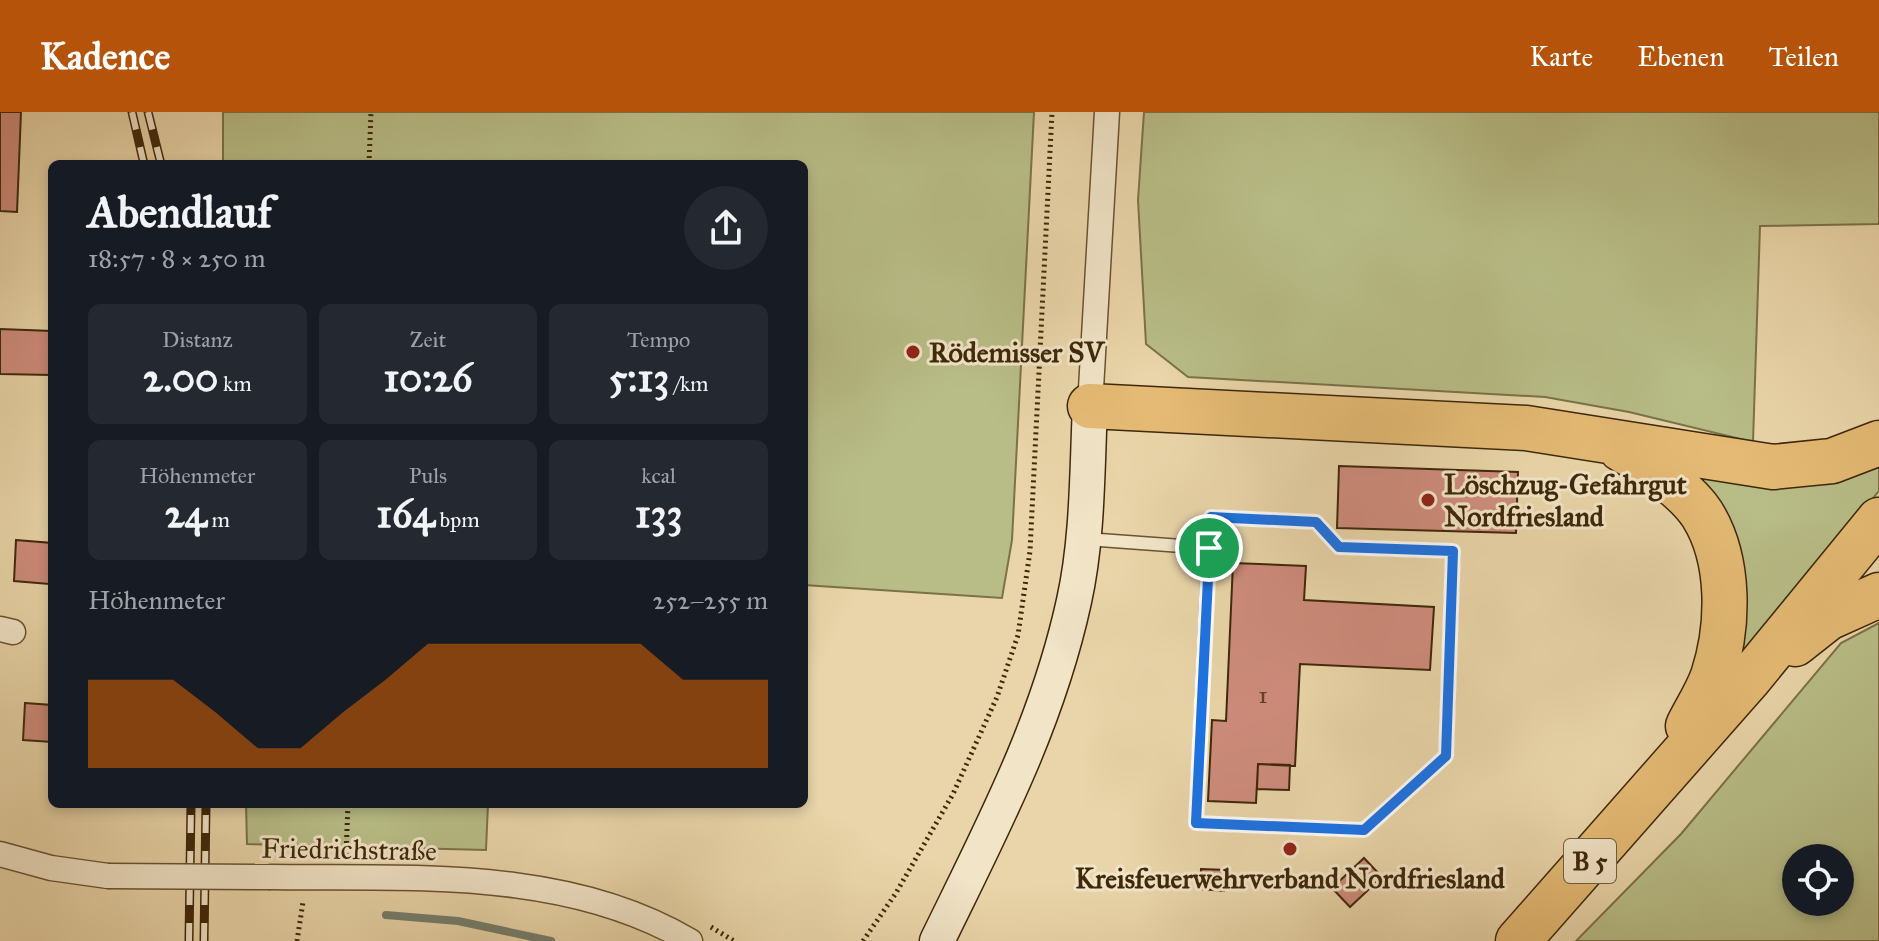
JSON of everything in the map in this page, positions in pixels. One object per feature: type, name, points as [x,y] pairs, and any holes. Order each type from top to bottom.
[{"type":"highway","points":[[1090,406],[1526,428],[1773,467],[1832,461],[1879,443]]},
{"type":"highway","points":[[1601,438],[1654,468],[1702,514],[1720,564],[1725,615],[1713,677],[1662,780]]},
{"type":"highway","name":"B 5","points":[[1518,941],[1748,680],[1879,520]]},
{"type":"highway","points":[[1748,680],[1828,618],[1879,595]]},
{"type":"street","points":[[937,941],[1029,752],[1055,677],[1075,598],[1083,539],[1107,112]]},
{"type":"street","name":"Friedrichstraße","points":[[0,854],[51,868],[108,876],[474,881],[546,889],[606,904],[690,941]]},
{"type":"lane","points":[[1211,517],[1316,522],[1339,547],[1453,551],[1446,756],[1364,830],[1196,823],[1209,548],[1211,517]]},
{"type":"lane","points":[[1083,539],[1209,548]]},
{"type":"path","points":[[369,160],[371,112]]},
{"type":"path","points":[[863,941],[896,893],[953,794],[997,697],[1018,635],[1030,551],[1052,112]]},
{"type":"path","points":[[346,861],[348,808]]},
{"type":"path","points":[[297,941],[307,877]]},
{"type":"green space","name":"Rödemisser SV","points":[[223,112],[1034,112],[1012,540],[1002,598],[808,585],[808,160],[223,160]]},
{"type":"green space","points":[[1144,112],[1879,112],[1879,224],[1760,226],[1753,442],[1629,412],[1545,397],[1188,377],[1146,344],[1138,200]]},
{"type":"green space","points":[[1879,460],[1879,491],[1733,669],[1682,465]]},
{"type":"green space","points":[[1879,623],[1879,941],[1576,941],[1681,834],[1841,643]]},
{"type":"green space","points":[[246,808],[488,808],[486,850],[247,844]]},
{"type":"building","points":[[0,112],[21,112],[17,212],[0,211]]},
{"type":"building","points":[[0,329],[48,331],[48,375],[0,374]]},
{"type":"building","name":"Löschzug-Gefahrgut Nordfriesland","points":[[1339,466],[1518,472],[1516,533],[1337,528]]},
{"type":"building","points":[[16,540],[48,543],[48,584],[14,581]]},
{"type":"building","points":[[1233,563],[1306,566],[1304,600],[1434,607],[1430,670],[1300,664],[1295,766],[1258,764],[1256,803],[1208,801],[1212,720],[1226,721]]},
{"type":"building","points":[[25,703],[48,705],[48,742],[23,740]]},
{"type":"building","points":[[1258,764],[1290,765],[1289,790],[1257,789]]},
{"type":"building","points":[[1364,858],[1382,877],[1350,907],[1332,888]]},
{"type":"building","points":[[1201,869],[1226,870],[1224,891],[1200,889]]},
{"type":"waterway","points":[[386,915],[458,921],[551,941]]},
{"type":"railway","points":[[132,112],[143,160]]},
{"type":"railway","points":[[148,112],[160,160]]},
{"type":"railway","points":[[189,941],[191,808]]},
{"type":"railway","points":[[204,941],[206,808]]},
{"type":"place","name":"Rödemisser SV","points":[[913,352]]},
{"type":"place","name":"Löschzug-Gefahrgut Nordfriesland","points":[[1428,500]]},
{"type":"place","name":"Kreisfeuerwehrverband Nordfriesland","points":[[1290,849]]},
{"type":"route","points":[[1211,517],[1316,522],[1339,547],[1453,551],[1446,756],[1364,830],[1196,823],[1209,548],[1211,517]]}]
